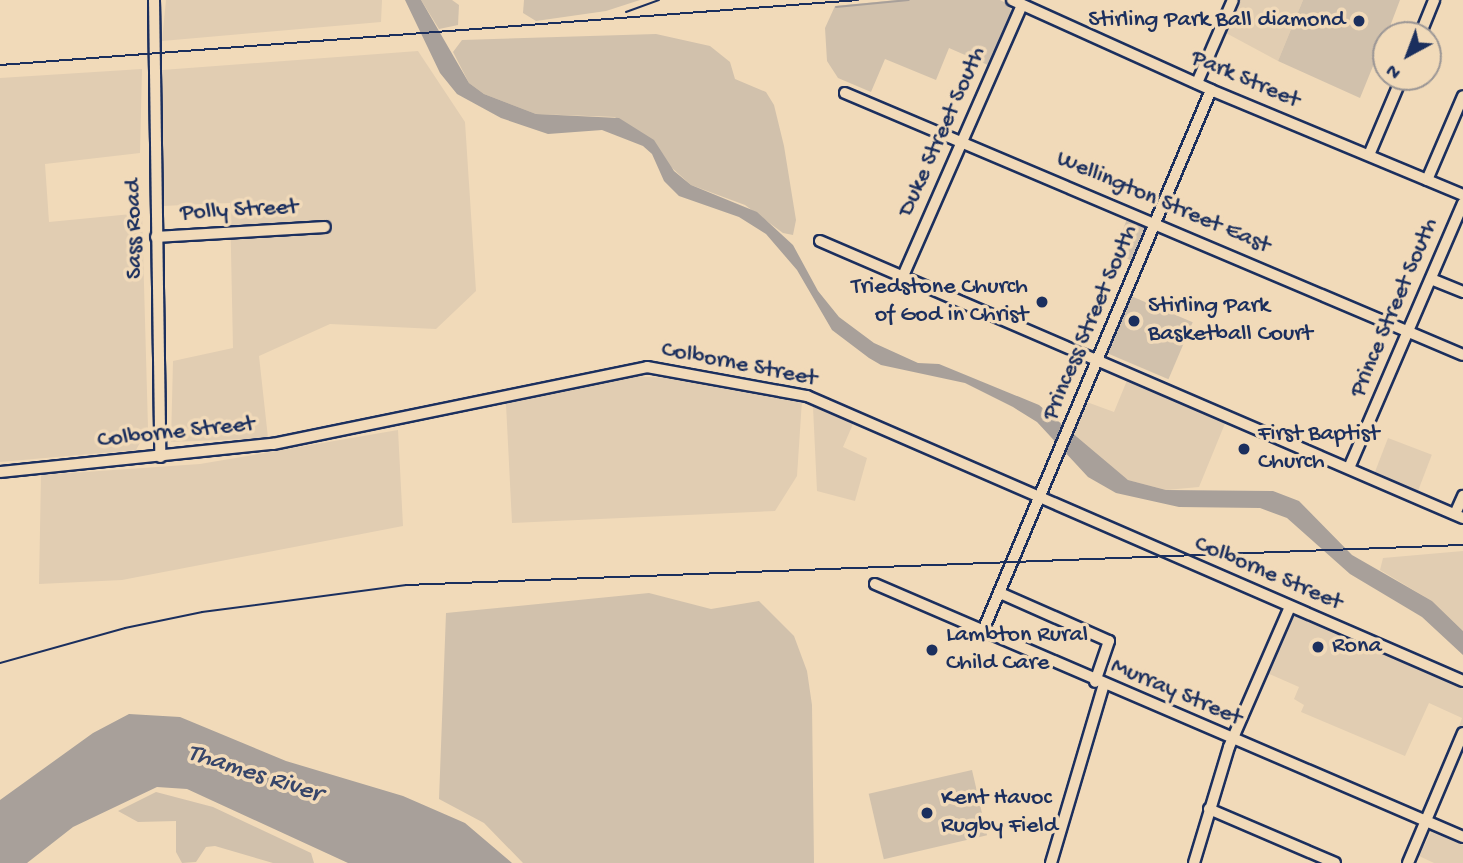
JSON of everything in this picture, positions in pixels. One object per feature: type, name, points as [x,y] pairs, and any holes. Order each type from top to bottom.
[{"type":"street","name":"Sass Road","points":[[155,0],[160,457]]},
{"type":"street","points":[[1197,83],[1233,0]]},
{"type":"street","points":[[1426,21],[1434,0]]},
{"type":"street","name":"Park Street","points":[[1022,3],[1211,90],[1463,195]]},
{"type":"street","name":"Duke Street South","points":[[904,276],[1022,3]]},
{"type":"street","name":"Princess Street South","points":[[982,633],[1211,90]]},
{"type":"street","points":[[1369,155],[1396,91]]},
{"type":"street","name":"Wellington Street East","points":[[845,93],[961,139],[1463,355]]},
{"type":"street","points":[[1427,180],[1463,96]]},
{"type":"street","name":"Prince Street South","points":[[1349,468],[1463,203]]},
{"type":"street","name":"Polly Street","points":[[156,237],[325,227]]},
{"type":"street","points":[[820,241],[1099,358],[1459,516],[1463,496]]},
{"type":"street","points":[[1431,279],[1463,292]]},
{"type":"street","name":"Colborne Street","points":[[0,472],[273,444],[625,368],[647,367],[807,396],[1463,681]]},
{"type":"street","name":"Murray Street","points":[[875,584],[982,633],[1463,838]]},
{"type":"street","points":[[1000,593],[1109,641],[1051,863]]},
{"type":"street","points":[[1194,863],[1233,739],[1290,607]]},
{"type":"street","points":[[1408,863],[1463,733]]},
{"type":"street","points":[[1209,809],[1335,863]]},
{"type":"shaded area","points":[[166,0],[382,0],[381,22],[162,41]]},
{"type":"shaded area","points":[[421,0],[452,0],[459,5],[458,25],[439,29]]},
{"type":"shaded area","points":[[524,0],[640,0],[606,11],[536,21],[523,13]]},
{"type":"shaded area","points":[[897,0],[1000,0],[1010,5],[1011,14],[988,65],[949,48],[936,80],[885,59],[871,92],[838,78],[827,61],[825,28],[835,6]]},
{"type":"shaded area","points":[[1237,0],[1303,0],[1278,61],[1226,33]]},
{"type":"shaded area","points":[[1303,0],[1400,0],[1392,21],[1372,21],[1372,69],[1360,98],[1278,61]]},
{"type":"shaded area","points":[[656,34],[710,46],[730,62],[735,79],[766,92],[774,105],[784,146],[796,220],[793,235],[783,233],[745,205],[691,185],[615,117],[536,114],[484,94],[469,83],[453,52],[462,40]]},
{"type":"shaded area","points":[[418,51],[465,122],[476,291],[436,329],[330,324],[259,356],[268,438],[171,442],[173,361],[233,348],[230,203],[162,206],[162,70]]},
{"type":"shaded area","points":[[142,69],[140,153],[45,164],[49,222],[142,213],[148,428],[136,450],[0,462],[0,78]]},
{"type":"shaded area","points":[[1127,219],[1148,227],[1134,261],[1114,254]]},
{"type":"shaded area","points":[[1131,296],[1193,322],[1168,379],[1107,353]]},
{"type":"shaded area","points":[[624,376],[698,379],[802,400],[797,476],[775,511],[512,523],[506,404]]},
{"type":"shaded area","points":[[1128,378],[1226,421],[1199,487],[1166,490],[1128,480],[1071,435],[1084,401],[1114,412]]},
{"type":"shaded area","points":[[813,407],[853,424],[843,447],[867,458],[855,501],[817,491]]},
{"type":"shaded area","points":[[398,430],[403,526],[122,580],[39,584],[41,475],[200,464]]},
{"type":"shaded area","points":[[1388,438],[1432,455],[1417,493],[1373,476]]},
{"type":"shaded area","points":[[1463,551],[1463,631],[1432,601],[1380,570],[1383,558]]},
{"type":"shaded area","points":[[649,593],[711,609],[759,601],[794,636],[807,671],[812,705],[814,863],[523,863],[484,823],[439,799],[446,613]]},
{"type":"shaded area","points":[[1294,615],[1463,689],[1463,741],[1455,738],[1462,718],[1429,703],[1405,756],[1301,712],[1304,705],[1294,699],[1299,687],[1267,673]]},
{"type":"shaded area","name":"Kent Havoc Rugby Field","points":[[972,770],[987,835],[884,859],[869,794]]},
{"type":"shaded area","points":[[156,792],[213,807],[311,853],[314,863],[273,863],[215,846],[206,847],[196,862],[182,863],[176,852],[176,821],[138,822],[118,811]]},
{"type":"shaded area","points":[[1431,832],[1463,845],[1463,863],[1434,863],[1419,856]]},
{"type":"water","points":[[405,0],[421,0],[469,83],[484,94],[536,114],[619,118],[654,140],[674,171],[691,185],[757,212],[793,245],[818,291],[839,317],[874,343],[918,363],[939,364],[1039,405],[1128,480],[1166,490],[1273,491],[1299,501],[1352,555],[1432,601],[1463,631],[1463,655],[1422,617],[1350,574],[1287,518],[1260,508],[1179,507],[1116,493],[1088,477],[1037,422],[1013,407],[965,383],[881,365],[869,358],[832,330],[797,270],[766,234],[739,217],[679,196],[664,181],[652,154],[643,146],[602,130],[548,134],[501,118],[457,94],[440,73]]},
{"type":"water","name":"Thames River","points":[[129,714],[180,717],[286,761],[403,796],[465,823],[512,863],[348,863],[187,789],[157,787],[73,827],[27,863],[0,863],[0,800],[93,733]]},
{"type":"waterway","points":[[836,7],[909,0]]},
{"type":"railway","points":[[626,12],[659,0]]},
{"type":"railway","points":[[0,65],[858,0]]},
{"type":"railway","points":[[0,663],[125,628],[202,612],[406,585],[1463,545]]},
{"type":"place","name":"Stirling Park Ball diamond","points":[[1359,21]]},
{"type":"place","name":"Triedstone Church of God in Christ","points":[[1042,302]]},
{"type":"place","name":"Stirling Park Basketball Court","points":[[1134,321]]},
{"type":"place","name":"First Baptist Church","points":[[1244,449]]},
{"type":"place","name":"Rona","points":[[1318,647]]},
{"type":"place","name":"Lambton Rural Child Care","points":[[932,650]]},
{"type":"place","name":"Kent Havoc Rugby Field","points":[[927,813]]}]
